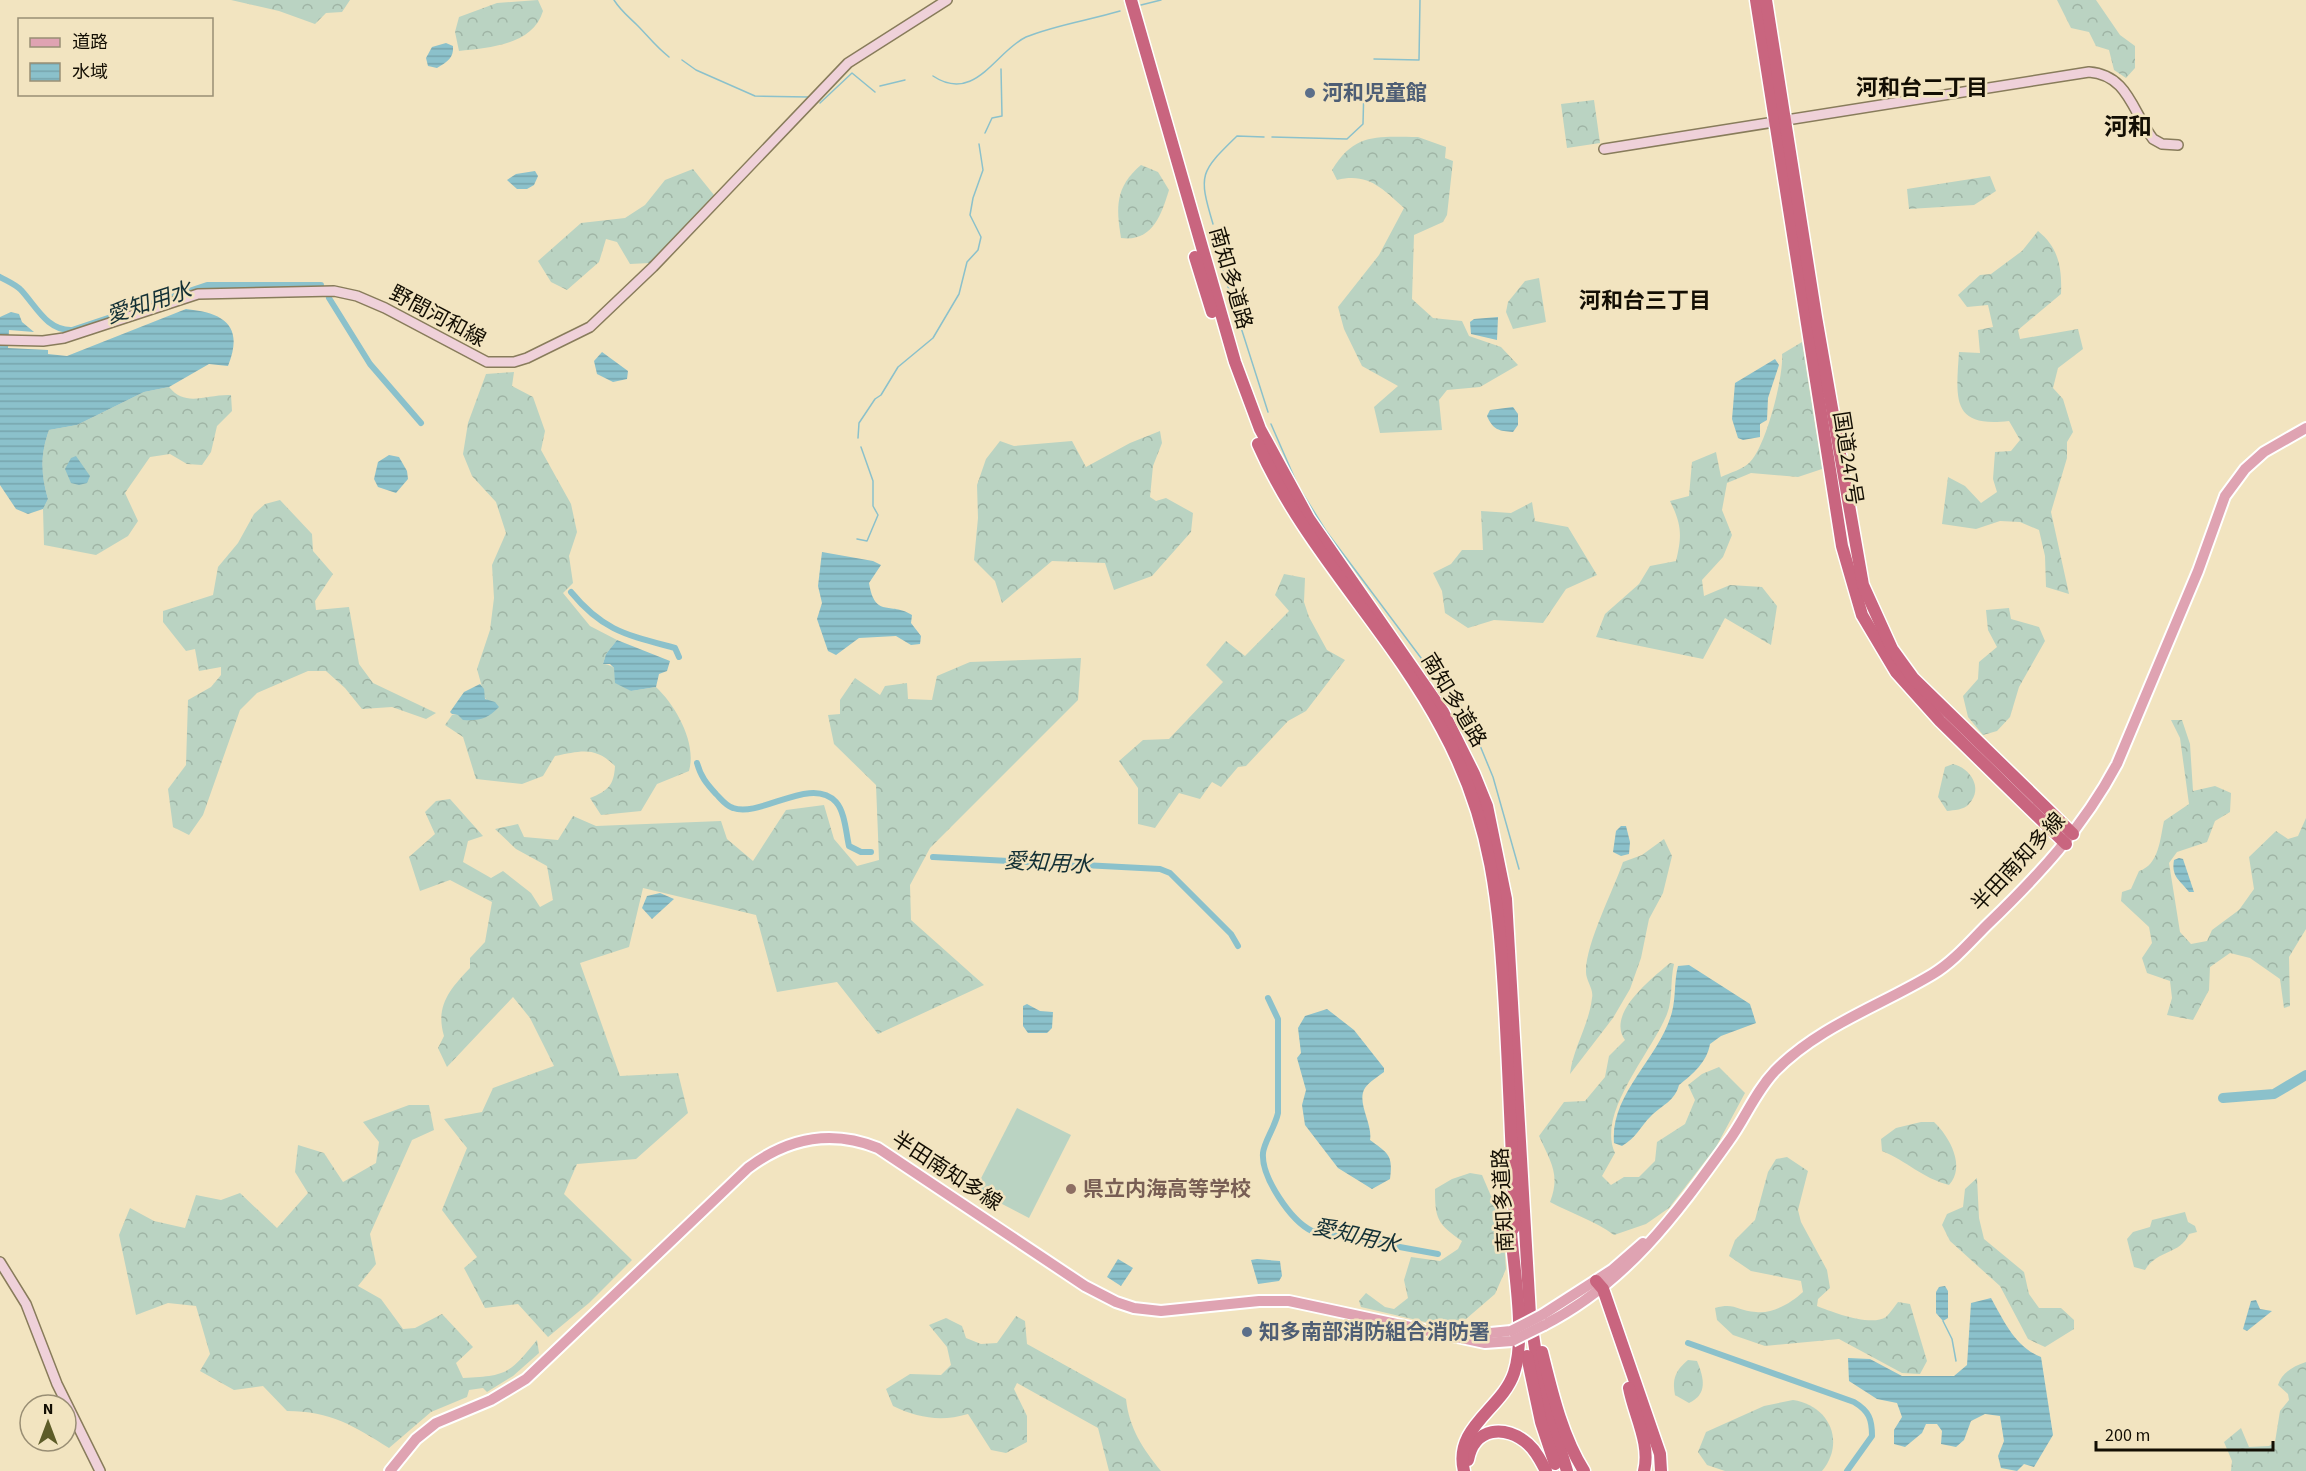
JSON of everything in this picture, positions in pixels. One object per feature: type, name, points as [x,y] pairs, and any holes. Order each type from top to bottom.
[{"type":"highway","name":"南知多道路","points":[[1123,0],[1204,289],[1252,429],[1281,491],[1302,524],[1432,711],[1459,762],[1480,815],[1493,873],[1500,934],[1516,1224],[1526,1352],[1541,1422],[1558,1471]]},
{"type":"highway","name":"南知多道路","points":[[1131,0],[1235,362],[1260,429],[1289,487],[1309,519],[1443,712],[1474,774],[1487,807],[1506,899],[1527,1294],[1540,1382],[1567,1471]]},
{"type":"highway","name":"国道247号","points":[[1756,0],[1816,317],[1863,585],[1892,649],[1913,678],[2073,834]]},
{"type":"highway","name":"国道247号","points":[[1766,0],[1780,121],[1842,546],[1862,615],[1877,645],[1903,681],[1940,721],[2066,844]]},
{"type":"highway","points":[[1464,1471],[1462,1455],[1465,1440],[1509,1386],[1516,1365],[1518,1320],[1512,1232],[1516,1224]]},
{"type":"highway","points":[[1599,1288],[1625,1370],[1635,1416],[1660,1455],[1661,1471]]},
{"type":"highway","points":[[1527,1294],[1533,1301],[1540,1345],[1554,1399],[1574,1454],[1584,1471]]},
{"type":"highway","points":[[1470,1471],[1468,1459],[1474,1443],[1480,1436],[1496,1431],[1507,1431],[1524,1440],[1534,1450],[1546,1471]]},
{"type":"highway","points":[[1644,1471],[1650,1440]]},
{"type":"highway","points":[[1650,1440],[1651,1471]]},
{"type":"highway","points":[[1650,1440],[1665,1453],[1666,1471]]},
{"type":"main road","name":"野間河和線","points":[[0,340],[43,341],[64,338],[198,294],[334,291],[357,296],[385,308],[487,362],[514,362],[526,358],[590,327],[653,267],[848,63],[947,0]]},
{"type":"main road","points":[[1604,149],[2096,73],[2114,78],[2153,139],[2162,144],[2178,145]]},
{"type":"main road","name":"半田南知多線","points":[[390,1471],[416,1439],[436,1423],[491,1400],[526,1379],[748,1168],[776,1150],[808,1139],[849,1139],[878,1148],[1085,1286],[1108,1299],[1134,1308],[1178,1310],[1259,1301],[1289,1301],[1485,1343],[1512,1336],[1543,1320],[1599,1288],[1661,1223],[1673,1214],[1730,1140],[1754,1099],[1776,1070],[1828,1030],[1945,966],[2033,882],[2066,844],[2101,794],[2117,764],[2233,483],[2264,452],[2306,428]]},
{"type":"main road","points":[[0,1262],[26,1305],[57,1384],[100,1471]]},
{"type":"green space","points":[[231,0],[350,0],[342,12],[326,13],[315,24],[279,11]]},
{"type":"green space","points":[[538,0],[543,11],[538,22],[520,38],[496,46],[459,51],[455,32],[459,17],[497,3]]},
{"type":"green space","points":[[2057,0],[2096,0],[2120,35],[2135,46],[2135,68],[2126,78],[2114,70],[2109,50],[2096,46],[2089,32],[2071,28]]},
{"type":"green space","points":[[1594,100],[1600,143],[1567,148],[1561,104]]},
{"type":"green space","points":[[1418,137],[1446,147],[1445,158],[1453,161],[1447,215],[1443,222],[1414,235],[1412,299],[1433,318],[1462,321],[1469,336],[1501,347],[1518,365],[1480,387],[1447,390],[1439,400],[1442,430],[1380,433],[1374,407],[1398,386],[1362,366],[1344,329],[1338,307],[1379,255],[1404,208],[1374,184],[1358,178],[1337,180],[1332,170],[1350,149],[1369,139]]},
{"type":"green space","points":[[1141,165],[1158,172],[1169,190],[1158,218],[1148,231],[1140,236],[1121,238],[1118,217],[1119,198],[1126,181]]},
{"type":"green space","points":[[693,169],[714,195],[650,263],[630,264],[617,242],[606,239],[599,262],[567,290],[551,282],[538,261],[581,223],[625,218],[645,205],[665,180]]},
{"type":"green space","points":[[1990,176],[1996,191],[1974,205],[1909,209],[1907,189]]},
{"type":"green space","points":[[2038,231],[2051,244],[2058,259],[2061,294],[2018,330],[2020,339],[2078,329],[2083,349],[2058,368],[2053,388],[2063,399],[2073,432],[2067,442],[2067,458],[2051,512],[2069,594],[2046,587],[2045,556],[2039,530],[2020,522],[2000,521],[1976,529],[1942,524],[1948,477],[1965,486],[1981,503],[1997,492],[1993,479],[1995,452],[2011,451],[2020,440],[2009,421],[1976,420],[1967,415],[1961,407],[1957,384],[1959,352],[1980,353],[1978,330],[1993,327],[1988,305],[1967,307],[1958,295],[1980,275],[1991,274],[2022,251]]},
{"type":"green space","points":[[1539,278],[1546,322],[1513,329],[1506,312],[1508,302],[1525,281]]},
{"type":"green space","points":[[1802,342],[1822,469],[1798,477],[1751,473],[1727,483],[1722,510],[1732,535],[1723,557],[1702,580],[1704,596],[1730,585],[1762,587],[1777,606],[1771,645],[1725,618],[1703,659],[1596,637],[1605,614],[1639,584],[1650,566],[1676,561],[1680,531],[1670,501],[1689,496],[1692,462],[1716,452],[1721,477],[1744,467],[1756,454],[1773,410],[1780,378],[1782,354]]},
{"type":"green space","points":[[514,372],[512,386],[533,397],[545,431],[541,450],[571,504],[577,532],[569,556],[573,583],[563,593],[590,626],[617,640],[606,654],[603,664],[616,670],[631,691],[656,687],[671,704],[687,737],[691,760],[689,771],[657,784],[641,811],[601,815],[590,798],[609,786],[615,766],[601,755],[594,753],[580,752],[555,756],[543,776],[522,784],[476,779],[463,737],[445,725],[452,715],[458,715],[489,702],[485,698],[477,669],[490,630],[494,598],[492,565],[506,533],[496,502],[472,476],[463,454],[468,423],[486,374]]},
{"type":"green space","points":[[169,387],[182,397],[189,398],[231,395],[232,411],[217,426],[211,452],[202,465],[187,464],[170,454],[150,457],[125,493],[138,521],[128,536],[96,555],[44,545],[43,509],[48,499],[42,465],[49,430],[77,425],[144,392]]},
{"type":"green space","points":[[1160,431],[1162,443],[1153,466],[1150,497],[1156,501],[1166,498],[1193,513],[1191,532],[1152,576],[1114,590],[1105,563],[1052,561],[1002,603],[995,581],[974,560],[978,518],[977,485],[986,459],[1000,441],[1014,446],[1072,441],[1086,467],[1130,443]]},
{"type":"green space","points":[[280,500],[312,534],[313,551],[333,574],[315,601],[316,610],[349,607],[359,664],[373,683],[436,713],[426,719],[392,707],[362,709],[345,688],[326,671],[308,671],[257,693],[240,710],[203,815],[189,835],[173,827],[168,789],[186,765],[188,700],[211,687],[221,675],[221,667],[199,671],[195,649],[186,651],[163,622],[163,611],[213,595],[218,567],[238,543],[254,514],[265,504]]},
{"type":"green space","points":[[1532,502],[1535,521],[1568,527],[1597,575],[1566,589],[1543,623],[1494,620],[1468,628],[1445,613],[1442,591],[1433,573],[1451,564],[1462,550],[1483,550],[1481,511],[1511,513]]},
{"type":"green space","points":[[1284,574],[1305,578],[1304,602],[1309,617],[1327,650],[1345,660],[1306,711],[1288,721],[1246,766],[1238,767],[1221,787],[1212,782],[1200,799],[1179,793],[1155,828],[1138,824],[1138,788],[1119,761],[1143,740],[1169,739],[1223,682],[1206,665],[1226,641],[1245,656],[1289,611],[1275,595]]},
{"type":"green space","points":[[2009,608],[2011,619],[2039,627],[2045,641],[2019,687],[2010,717],[1997,731],[1983,735],[1968,717],[1963,696],[1978,679],[1979,662],[1997,647],[1988,630],[1986,610]]},
{"type":"green space","points":[[1081,658],[1078,700],[930,848],[910,885],[911,920],[984,985],[878,1034],[837,982],[777,992],[756,915],[643,888],[629,947],[580,963],[620,1076],[678,1073],[688,1113],[636,1159],[577,1164],[564,1194],[632,1260],[589,1303],[548,1337],[518,1304],[485,1308],[464,1268],[477,1257],[442,1210],[467,1148],[444,1119],[482,1112],[493,1088],[554,1066],[530,1018],[513,997],[447,1067],[438,1048],[444,1036],[441,1016],[443,1007],[456,983],[470,968],[470,958],[485,942],[492,902],[450,880],[420,891],[409,857],[435,834],[425,812],[436,801],[450,799],[483,836],[468,841],[463,862],[491,878],[503,871],[531,893],[540,907],[553,900],[547,866],[516,849],[495,829],[518,824],[524,837],[558,840],[573,816],[596,826],[721,821],[727,839],[753,861],[786,810],[824,805],[834,839],[857,866],[879,860],[876,785],[834,744],[828,715],[840,714],[840,700],[855,678],[880,695],[885,686],[907,683],[908,699],[932,700],[937,676],[970,662]]},
{"type":"green space","points":[[2171,720],[2182,720],[2190,744],[2193,791],[2215,786],[2231,793],[2230,812],[2215,821],[2207,842],[2177,852],[2169,863],[2180,932],[2191,944],[2207,941],[2212,930],[2239,910],[2254,889],[2249,857],[2276,831],[2288,839],[2298,836],[2306,818],[2306,929],[2289,957],[2290,1006],[2284,1008],[2280,979],[2250,958],[2230,953],[2210,967],[2209,990],[2193,1020],[2167,1015],[2172,998],[2170,981],[2147,973],[2142,958],[2152,943],[2149,927],[2121,901],[2122,892],[2131,889],[2139,871],[2146,868],[2155,857],[2164,821],[2189,804],[2180,738]]},
{"type":"green space","points":[[1953,764],[1969,774],[1975,785],[1975,792],[1967,806],[1947,811],[1938,797],[1945,767]]},
{"type":"green space","points":[[1664,839],[1672,856],[1663,893],[1649,919],[1641,958],[1630,989],[1613,1018],[1570,1074],[1590,1008],[1592,995],[1586,972],[1590,947],[1623,862],[1642,855]]},
{"type":"green space","points":[[1670,963],[1674,964],[1669,1008],[1660,1029],[1619,1101],[1611,1137],[1615,1153],[1602,1176],[1611,1185],[1624,1177],[1639,1177],[1655,1161],[1657,1142],[1685,1124],[1695,1100],[1688,1085],[1702,1074],[1719,1067],[1745,1093],[1716,1147],[1669,1208],[1646,1224],[1614,1235],[1591,1221],[1550,1202],[1554,1183],[1553,1168],[1539,1136],[1564,1102],[1585,1101],[1605,1077],[1609,1056],[1625,1040],[1621,1030],[1621,1019],[1626,1008],[1642,988]]},
{"type":"green space","points":[[409,1105],[429,1105],[434,1130],[412,1140],[370,1234],[376,1264],[358,1286],[381,1299],[403,1329],[415,1328],[442,1314],[473,1347],[456,1363],[463,1378],[489,1376],[506,1371],[520,1360],[537,1340],[539,1353],[513,1376],[487,1392],[483,1388],[469,1390],[467,1397],[431,1412],[389,1448],[341,1421],[317,1414],[287,1411],[263,1386],[234,1390],[200,1371],[210,1354],[196,1306],[168,1303],[136,1315],[119,1235],[130,1208],[154,1221],[185,1228],[196,1195],[221,1200],[240,1193],[277,1228],[308,1193],[295,1172],[298,1145],[324,1153],[343,1182],[376,1163],[379,1142],[363,1122]]},
{"type":"green space","points":[[1017,1108],[1071,1135],[1029,1218],[975,1190]]},
{"type":"green space","points":[[1921,1122],[1934,1122],[1954,1152],[1956,1170],[1949,1185],[1931,1178],[1882,1151],[1881,1139],[1896,1128]]},
{"type":"green space","points":[[1787,1157],[1808,1171],[1798,1210],[1801,1222],[1827,1270],[1830,1288],[1818,1299],[1817,1306],[1852,1318],[1879,1320],[1886,1317],[1898,1302],[1910,1304],[1927,1361],[1920,1374],[1902,1373],[1839,1339],[1765,1346],[1733,1335],[1717,1320],[1715,1308],[1732,1306],[1750,1311],[1769,1311],[1787,1304],[1803,1292],[1801,1281],[1751,1271],[1729,1256],[1735,1240],[1755,1220],[1768,1172],[1776,1159]]},
{"type":"green space","points":[[1470,1173],[1482,1175],[1491,1196],[1501,1199],[1506,1269],[1495,1294],[1466,1319],[1438,1325],[1361,1307],[1359,1301],[1366,1293],[1385,1307],[1394,1309],[1408,1298],[1404,1280],[1411,1257],[1440,1261],[1458,1249],[1462,1241],[1447,1230],[1439,1220],[1435,1189],[1452,1179]]},
{"type":"green space","points":[[1977,1178],[1979,1218],[1984,1239],[2024,1272],[2029,1294],[2039,1308],[2061,1308],[2074,1320],[2074,1329],[2045,1347],[2028,1339],[2000,1286],[1950,1241],[1942,1225],[1947,1214],[1963,1207],[1965,1189]]},
{"type":"green space","points":[[2185,1212],[2188,1222],[2195,1226],[2197,1232],[2189,1234],[2180,1246],[2156,1258],[2145,1270],[2134,1267],[2127,1239],[2133,1232],[2150,1227],[2152,1220]]},
{"type":"green space","points":[[1016,1316],[1025,1321],[1027,1344],[1126,1399],[1130,1419],[1138,1438],[1161,1471],[1109,1471],[1098,1428],[1017,1383],[1014,1389],[1027,1416],[1027,1442],[1006,1453],[991,1450],[968,1414],[939,1418],[911,1413],[893,1406],[886,1389],[910,1374],[941,1375],[951,1365],[947,1347],[929,1325],[946,1318],[962,1326],[966,1338],[981,1344],[997,1343]]},
{"type":"green space","points":[[1688,1360],[1697,1361],[1703,1379],[1702,1390],[1689,1403],[1675,1395],[1674,1384],[1677,1372]]},
{"type":"green space","points":[[2306,1362],[2306,1471],[2231,1471],[2232,1461],[2224,1442],[2241,1428],[2249,1447],[2269,1446],[2275,1442],[2280,1411],[2289,1400],[2288,1394],[2278,1385],[2282,1376],[2289,1370]]},
{"type":"green space","points":[[1793,1400],[1806,1403],[1816,1409],[1830,1427],[1833,1448],[1822,1471],[1725,1471],[1707,1465],[1698,1452],[1706,1432],[1764,1406]]},
{"type":"water","points":[[446,43],[453,46],[449,59],[437,68],[428,66],[426,58],[432,47]]},
{"type":"water","points":[[535,171],[538,176],[534,185],[527,189],[517,189],[507,180],[516,174]]},
{"type":"water","points":[[186,309],[211,314],[228,324],[234,341],[228,366],[209,364],[169,387],[144,392],[77,425],[49,430],[42,465],[48,499],[43,509],[28,514],[16,509],[0,485],[0,317],[11,312],[19,314],[22,322],[34,332],[9,330],[8,348],[48,350],[48,354],[67,356]]},
{"type":"water","points":[[1498,317],[1497,340],[1471,334],[1470,322],[1474,319]]},
{"type":"water","points":[[602,352],[628,371],[627,379],[613,382],[597,374],[594,361]]},
{"type":"water","points":[[1775,359],[1779,365],[1768,398],[1767,420],[1760,424],[1760,437],[1743,440],[1738,438],[1732,419],[1735,383]]},
{"type":"water","points":[[1513,407],[1518,414],[1518,425],[1513,432],[1497,429],[1487,416],[1490,410]]},
{"type":"water","points":[[389,455],[399,457],[407,471],[408,479],[396,493],[378,487],[374,479],[378,462]]},
{"type":"water","points":[[76,456],[90,476],[87,483],[79,485],[71,483],[65,469],[71,458]]},
{"type":"water","points":[[822,552],[873,561],[881,565],[869,583],[875,601],[879,605],[912,615],[911,623],[921,636],[920,644],[911,645],[896,636],[859,638],[836,655],[828,651],[817,619],[822,603],[818,586]]},
{"type":"water","points":[[617,640],[670,661],[667,671],[659,674],[656,687],[631,691],[615,683],[614,668],[610,664],[603,664],[606,654]]},
{"type":"water","points":[[480,684],[484,689],[485,699],[495,702],[499,707],[495,711],[487,717],[469,720],[463,720],[450,712],[464,692]]},
{"type":"water","points":[[1621,826],[1626,826],[1630,842],[1629,854],[1621,856],[1613,852],[1616,831]]},
{"type":"water","points":[[2183,859],[2194,892],[2189,892],[2175,874],[2174,860]]},
{"type":"water","points":[[660,893],[674,899],[652,919],[642,908],[647,896]]},
{"type":"water","points":[[1689,965],[1750,1004],[1756,1023],[1721,1036],[1710,1044],[1703,1062],[1679,1085],[1671,1099],[1651,1116],[1627,1143],[1622,1146],[1614,1143],[1615,1125],[1627,1092],[1666,1029],[1672,1012],[1678,966]]},
{"type":"water","points":[[1027,1004],[1040,1011],[1053,1012],[1052,1028],[1047,1033],[1028,1033],[1023,1026],[1023,1006]]},
{"type":"water","points":[[1327,1009],[1354,1030],[1384,1068],[1384,1072],[1365,1088],[1362,1100],[1370,1140],[1385,1152],[1391,1165],[1390,1179],[1372,1189],[1338,1168],[1305,1125],[1302,1105],[1306,1090],[1297,1058],[1301,1053],[1298,1028],[1305,1016]]},
{"type":"water","points":[[1118,1259],[1133,1268],[1121,1286],[1107,1277]]},
{"type":"water","points":[[1251,1260],[1280,1261],[1282,1276],[1279,1281],[1258,1284]]},
{"type":"water","points":[[1945,1286],[1948,1291],[1948,1318],[1943,1321],[1936,1313],[1936,1292],[1939,1287]]},
{"type":"water","points":[[1991,1298],[2017,1340],[2032,1353],[2041,1357],[2053,1435],[2034,1467],[2024,1464],[2017,1471],[2001,1468],[1998,1456],[2004,1441],[2000,1416],[1985,1414],[1971,1421],[1964,1440],[1956,1447],[1941,1444],[1942,1431],[1937,1424],[1926,1424],[1922,1433],[1905,1447],[1894,1444],[1894,1430],[1902,1417],[1897,1403],[1877,1399],[1849,1381],[1848,1358],[1870,1359],[1902,1376],[1954,1376],[1967,1365],[1971,1303]]},
{"type":"water","points":[[2256,1300],[2260,1309],[2272,1311],[2247,1331],[2243,1329],[2251,1301]]},
{"type":"waterway","points":[[614,0],[669,57]]},
{"type":"waterway","points":[[1141,5],[1161,0]]},
{"type":"waterway","points":[[1374,59],[1419,60],[1420,0]]},
{"type":"waterway","points":[[933,76],[948,83],[961,84],[973,80],[1026,37],[1120,11]]},
{"type":"waterway","points":[[682,60],[696,70],[755,96],[808,97]]},
{"type":"waterway","points":[[985,133],[992,118],[1002,116],[1001,69]]},
{"type":"waterway","points":[[820,103],[852,73],[875,92]]},
{"type":"waterway","points":[[880,86],[905,80]]},
{"type":"waterway","points":[[1272,137],[1347,139],[1363,124],[1364,85]]},
{"type":"waterway","points":[[1213,224],[1204,184],[1209,166],[1237,136],[1264,137]]},
{"type":"waterway","points":[[858,438],[859,423],[875,399],[881,395],[898,367],[933,338],[959,294],[967,262],[978,250],[981,237],[970,215],[973,198],[983,170],[979,144]]},
{"type":"waterway","points":[[1213,240],[1268,412]]},
{"type":"waterway","name":"愛知用水","points":[[0,277],[21,290],[49,322],[63,329],[72,330],[207,285],[321,285]]},
{"type":"waterway","name":"愛知用水","points":[[329,298],[370,364],[421,423]]},
{"type":"waterway","points":[[1271,424],[1298,486],[1326,531],[1442,686],[1456,697],[1469,719],[1493,777],[1519,869]]},
{"type":"waterway","points":[[857,539],[867,541],[878,515],[873,506],[873,481],[861,447]]},
{"type":"waterway","name":"愛知用水","points":[[571,592],[605,623],[629,635],[675,648],[679,657]]},
{"type":"waterway","name":"愛知用水","points":[[697,763],[709,786],[728,806],[733,808],[744,810],[813,793],[826,795],[839,806],[849,846],[861,852],[871,852]]},
{"type":"waterway","name":"愛知用水","points":[[933,857],[1160,869],[1170,873],[1231,934],[1238,946]]},
{"type":"waterway","name":"愛知用水","points":[[1268,998],[1278,1019],[1278,1113],[1263,1153],[1267,1174],[1279,1197],[1295,1218],[1312,1231],[1438,1254]]},
{"type":"waterway","points":[[2223,1098],[2274,1094],[2306,1075]]},
{"type":"waterway","points":[[1943,1321],[1952,1339],[1956,1361]]},
{"type":"waterway","name":"愛知用水","points":[[1688,1343],[1859,1405],[1869,1416],[1872,1436],[1847,1471]]},
{"type":"place","name":"河和児童館","points":[[1310,93]]},
{"type":"place","name":"県立内海高等学校","points":[[1071,1189]]},
{"type":"place","name":"知多南部消防組合消防署","points":[[1247,1332]]},
{"type":"district","name":"河和台二丁目","points":[[1922,88]]},
{"type":"district","name":"河和","points":[[2128,127]]},
{"type":"district","name":"河和台三丁目","points":[[1645,301]]}]
